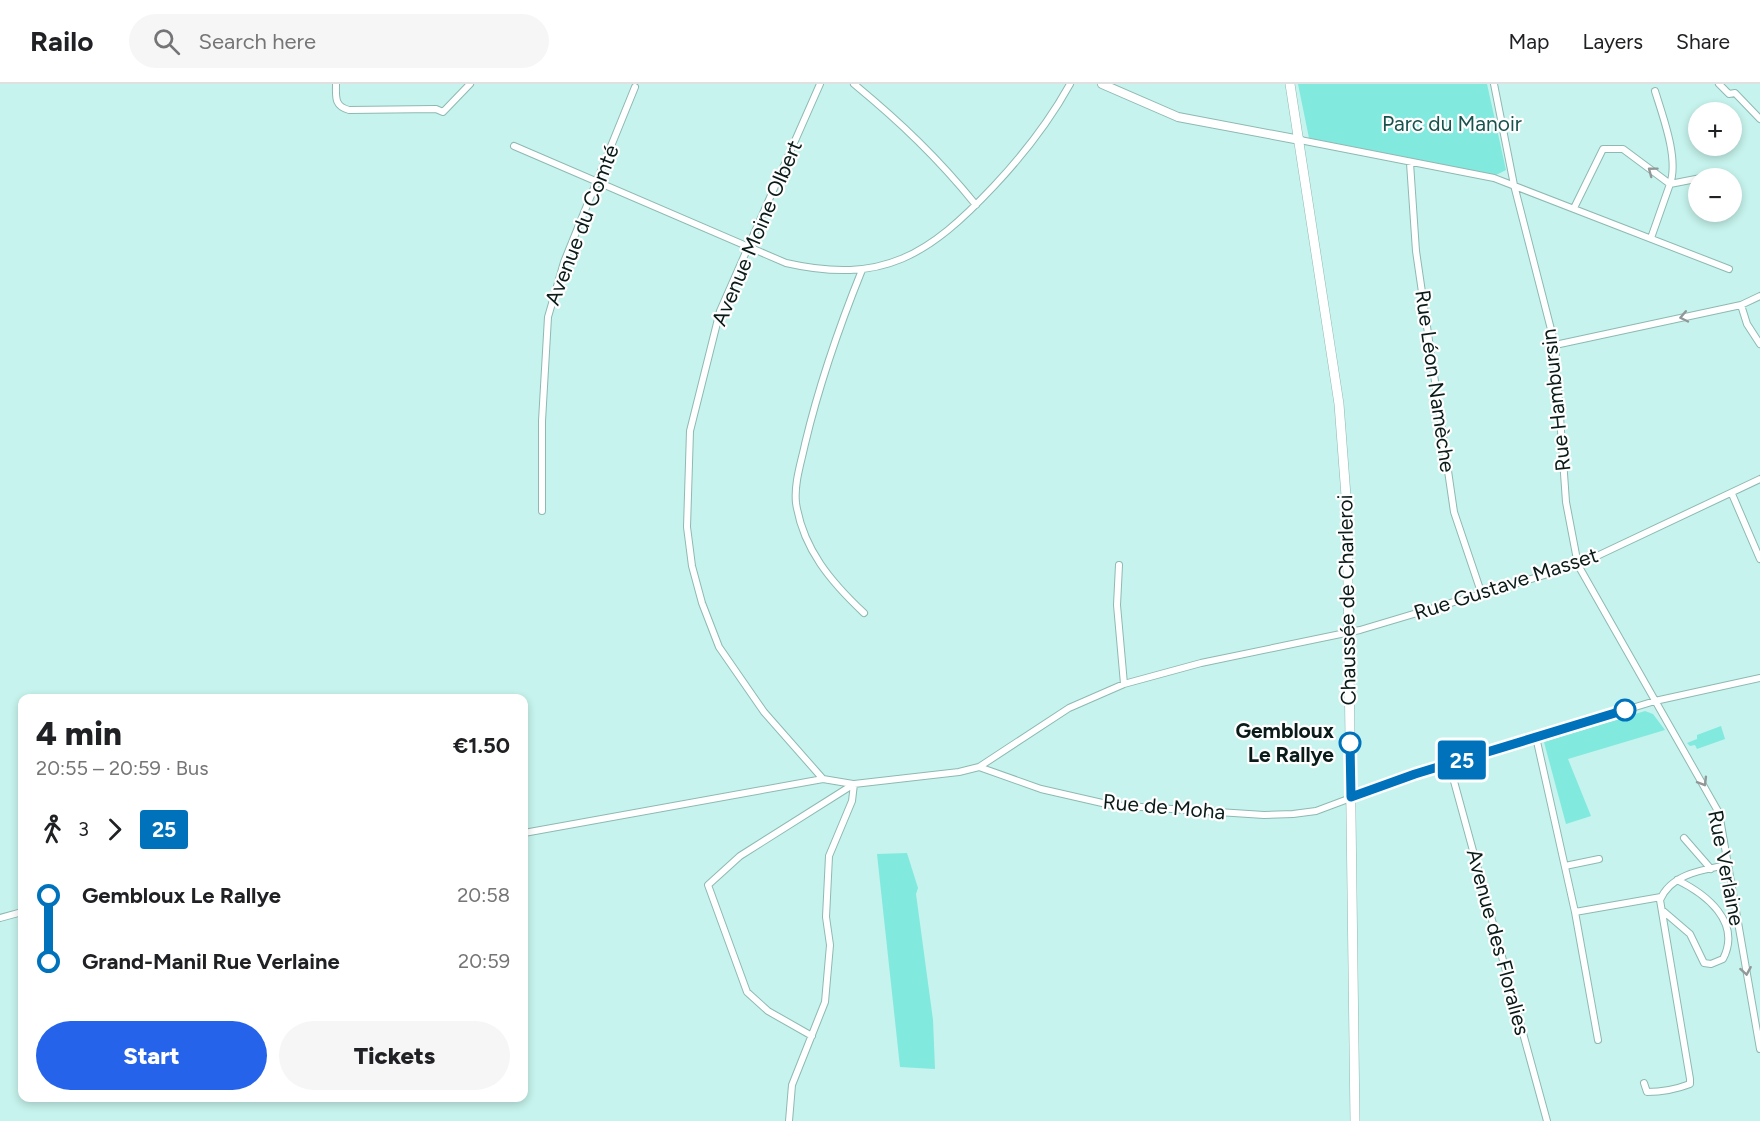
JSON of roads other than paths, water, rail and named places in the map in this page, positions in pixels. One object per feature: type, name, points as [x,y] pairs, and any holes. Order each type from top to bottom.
[{"type":"main road","name":"Chaussée de Charleroi","points":[[1290,84],[1339,404],[1347,509],[1355,1121]]},
{"type":"street","points":[[336,84],[338,105],[349,110],[436,109],[443,112],[470,84]]},
{"type":"street","name":"Avenue Moine Olbert","points":[[820,84],[720,311],[690,431],[687,527],[692,566],[702,603],[719,647],[764,712],[823,779]]},
{"type":"street","points":[[854,84],[906,127],[934,155],[976,205]]},
{"type":"street","points":[[514,146],[786,263],[809,268],[862,270],[912,255],[941,237],[976,205],[1038,136],[1070,84]]},
{"type":"street","points":[[1102,84],[1178,117],[1494,178],[1729,269]]},
{"type":"street","name":"Rue Hambursin","points":[[1494,84],[1514,185],[1555,345],[1566,502],[1578,565],[1654,701]]},
{"type":"street","points":[[1719,84],[1729,94],[1735,93],[1760,119]]},
{"type":"street","name":"Avenue du Comté","points":[[542,511],[542,410],[548,317],[564,262],[635,87]]},
{"type":"street","points":[[1651,238],[1670,184],[1672,171],[1668,132],[1655,91]]},
{"type":"street","points":[[1574,208],[1604,150],[1623,149],[1670,184],[1688,180]]},
{"type":"street","name":"Rue Léon Namèche","points":[[1410,163],[1416,251],[1454,512],[1482,595]]},
{"type":"street","points":[[862,270],[843,318],[811,418],[797,478],[796,501],[813,554],[828,578],[864,613]]},
{"type":"street","points":[[1555,345],[1742,305],[1760,296]]},
{"type":"street","points":[[1742,305],[1747,324],[1760,344]]},
{"type":"street","name":"Rue Gustave Masset","points":[[979,767],[1070,708],[1124,684],[1201,663],[1347,633],[1578,565],[1760,480]]},
{"type":"street","points":[[1732,494],[1760,559]]},
{"type":"street","points":[[1119,565],[1117,605],[1124,684]]},
{"type":"street","name":"Rue de Moha","points":[[979,767],[1041,789],[1111,805],[1264,815],[1293,814],[1316,811],[1449,764],[1654,701],[1760,678]]},
{"type":"street","name":"Rue Verlaine","points":[[1654,701],[1719,813],[1760,1049]]},
{"type":"street","points":[[1536,737],[1575,912],[1598,1040]]},
{"type":"street","name":"Avenue des Floralies","points":[[1449,764],[1547,1121]]},
{"type":"street","points":[[528,832],[823,779],[854,784],[959,772],[979,767]]},
{"type":"street","points":[[812,1036],[768,1011],[747,992],[708,885],[740,856],[854,784]]},
{"type":"street","points":[[789,1121],[792,1084],[825,1002],[830,945],[826,917],[829,856],[852,801],[854,784]]},
{"type":"street","points":[[1684,838],[1711,869]]},
{"type":"street","points":[[1565,866],[1599,859]]},
{"type":"street","points":[[1644,1083],[1647,1092],[1690,1084],[1660,907],[1661,897],[1677,880],[1727,865]]},
{"type":"street","points":[[1660,907],[1690,934],[1704,963],[1711,964],[1723,959],[1728,936],[1722,916],[1709,900],[1677,880]]},
{"type":"street","points":[[1575,912],[1661,897]]},
{"type":"street","points":[[0,918],[18,913]]},
{"type":"place","name":"Gembloux Le Rallye","points":[[1350,743]]},
{"type":"park label","name":"Parc du Manoir","points":[[1452,124]]}]
